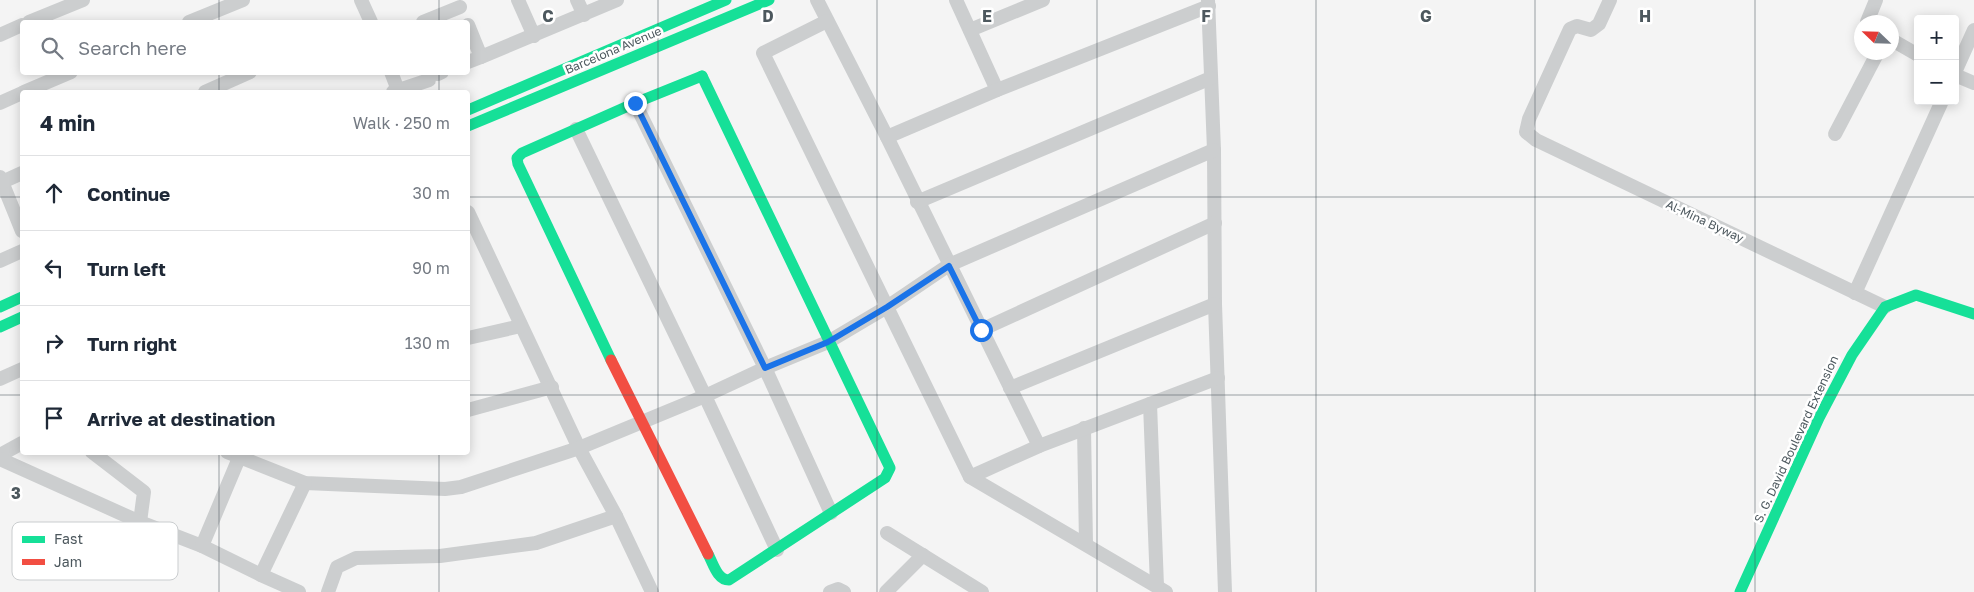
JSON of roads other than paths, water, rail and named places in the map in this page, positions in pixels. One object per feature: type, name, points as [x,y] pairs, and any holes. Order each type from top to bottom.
[{"type":"street","points":[[34,20],[83,0]]},
{"type":"street","points":[[195,20],[243,0]]},
{"type":"street","points":[[361,0],[367,20]]},
{"type":"street","points":[[518,0],[534,36]]},
{"type":"street","points":[[577,0],[584,15]]},
{"type":"street","points":[[470,61],[617,0]]},
{"type":"street","name":"Barcelona Avenue","points":[[470,109],[699,5],[726,0]]},
{"type":"street","name":"Barcelona Avenue","points":[[470,125],[769,0]]},
{"type":"street","points":[[817,0],[887,137],[1039,446]]},
{"type":"street","points":[[956,0],[997,90]]},
{"type":"street","points":[[970,30],[1043,0]]},
{"type":"street","name":"Al-Mina Byway","points":[[1610,0],[1599,24],[1591,30],[1577,26],[1570,29],[1529,119],[1526,132],[1536,140],[1854,294],[1885,307]]},
{"type":"street","points":[[1869,15],[1876,0]]},
{"type":"street","points":[[427,20],[458,3],[465,20]]},
{"type":"street","points":[[887,137],[1208,3],[1214,150],[1215,304],[1225,592]]},
{"type":"street","points":[[827,21],[763,53],[970,477],[1161,589]]},
{"type":"street","points":[[0,35],[20,26]]},
{"type":"street","points":[[1959,65],[1974,30]]},
{"type":"street","points":[[470,31],[481,57]]},
{"type":"street","points":[[1899,44],[1914,53]]},
{"type":"street","points":[[1835,134],[1874,60]]},
{"type":"street","points":[[30,90],[64,75]]},
{"type":"street","points":[[210,90],[243,75]]},
{"type":"street","points":[[392,75],[395,90]]},
{"type":"street","points":[[398,90],[437,76]]},
{"type":"street","points":[[702,76],[890,468],[885,478],[729,580],[724,580],[720,577],[641,422],[518,164],[517,158],[522,153],[635,103],[702,76]]},
{"type":"street","points":[[1959,76],[1974,83]]},
{"type":"street","points":[[918,202],[1211,78]]},
{"type":"street","points":[[0,103],[20,94]]},
{"type":"street","points":[[635,103],[765,368],[832,513]]},
{"type":"street","points":[[1854,294],[1940,105]]},
{"type":"street","points":[[576,129],[777,550]]},
{"type":"street","points":[[202,546],[233,456],[304,482],[445,489],[460,487],[579,448],[705,396],[765,368],[828,342],[887,307],[949,266],[1214,150]]},
{"type":"street","points":[[20,174],[1,180],[20,226]]},
{"type":"street","points":[[470,216],[521,326],[552,387],[579,448],[616,516],[652,592]]},
{"type":"street","points":[[981,330],[1215,223]]},
{"type":"street","points":[[0,261],[20,252]]},
{"type":"street","points":[[1885,307],[1916,295],[1974,314]]},
{"type":"street","points":[[0,307],[20,298]]},
{"type":"street","points":[[1010,388],[1215,304]]},
{"type":"street","name":"S. G. David Boulevard Extension","points":[[1740,592],[1819,418],[1852,355],[1885,307]]},
{"type":"street","points":[[0,327],[20,318]]},
{"type":"street","points":[[470,338],[521,326]]},
{"type":"street","points":[[0,379],[20,370]]},
{"type":"street","points":[[970,477],[1084,428],[1218,378]]},
{"type":"street","points":[[470,409],[552,387]]},
{"type":"street","points":[[1150,404],[1161,589]]},
{"type":"street","points":[[1084,428],[1086,544]]},
{"type":"street","points":[[0,457],[20,444]]},
{"type":"street","points":[[0,457],[140,522],[144,492],[96,455]]},
{"type":"street","points":[[261,575],[304,482]]},
{"type":"street","points":[[328,592],[337,567],[356,558],[440,556],[536,543],[616,516]]},
{"type":"street","points":[[887,533],[982,592]]},
{"type":"street","points":[[178,537],[202,546],[299,592]]},
{"type":"street","points":[[886,592],[923,555]]},
{"type":"street","points":[[830,592],[838,589],[844,592]]}]
